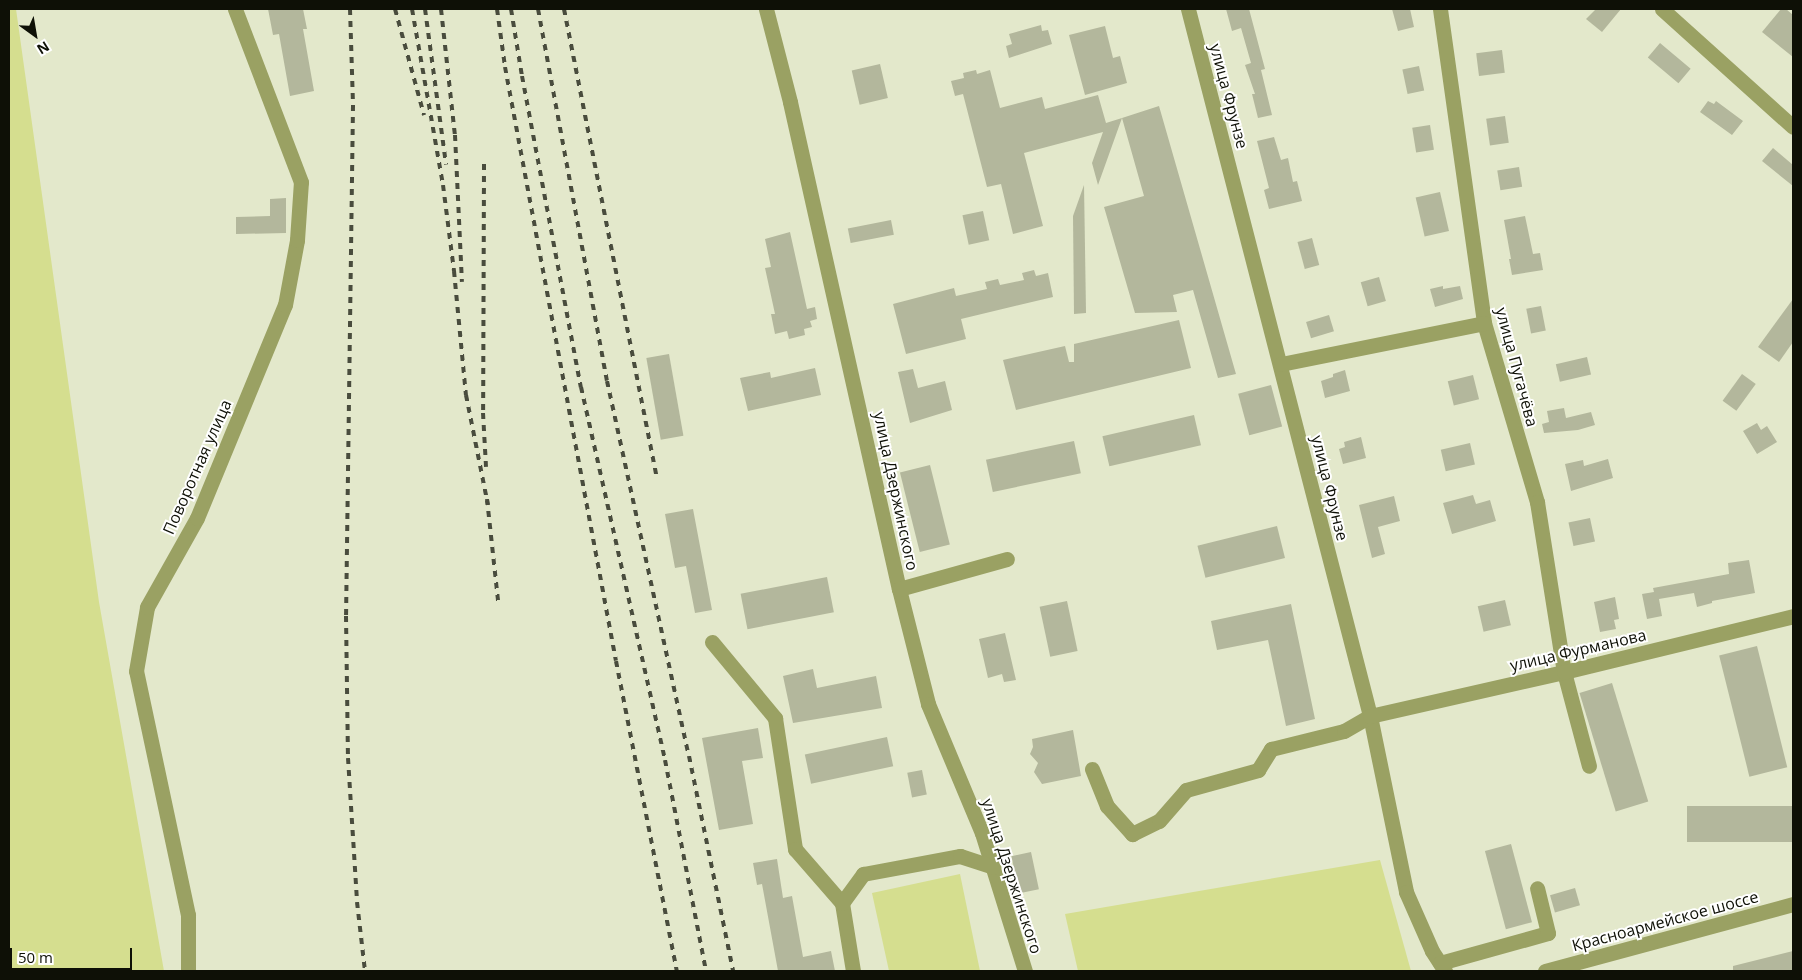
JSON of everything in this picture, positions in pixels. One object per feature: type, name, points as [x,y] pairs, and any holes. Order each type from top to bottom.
[{"type":"street","name":"улица Дзержинского","points":[[766,9],[792,112],[899,589],[928,704],[982,833],[1025,971]]},
{"type":"street","name":"улица Фрунзе","points":[[1188,9],[1281,364],[1370,716],[1406,892],[1432,952],[1442,967]]},
{"type":"street","name":"улица Пугачёва","points":[[1440,9],[1484,323],[1537,502],[1564,672],[1589,766]]},
{"type":"street","points":[[1662,9],[1793,127]]},
{"type":"street","name":"Поворотная улица","points":[[188,971],[188,915],[136,671],[147,607],[197,518],[285,304],[297,240],[301,182],[236,11]]},
{"type":"street","points":[[1281,364],[1484,323]]},
{"type":"street","points":[[899,589],[1008,559]]},
{"type":"street","name":"улица Фурманова","points":[[1092,769],[1107,806],[1132,834],[1159,821],[1186,790],[1258,770],[1271,749],[1344,731],[1370,716],[1564,672],[1793,616]]},
{"type":"street","points":[[712,642],[775,718],[795,849],[842,903],[853,971]]},
{"type":"street","points":[[842,903],[863,874],[960,856],[993,867]]},
{"type":"street","points":[[1442,967],[1548,933],[1537,888]]},
{"type":"street","name":"Красноармейское шоссе","points":[[1545,971],[1793,904]]},
{"type":"green space","points":[[9,9],[16,9],[99,602],[164,971],[9,971]]},
{"type":"green space","points":[[1380,860],[1411,971],[1078,971],[1065,914]]},
{"type":"green space","points":[[960,874],[980,971],[889,971],[872,893]]},
{"type":"building","points":[[268,9],[303,9],[307,29],[303,29],[314,91],[290,96],[279,34],[273,35]]},
{"type":"building","points":[[1226,9],[1249,9],[1265,69],[1261,70],[1272,115],[1258,118],[1252,94],[1255,94],[1245,65],[1251,63],[1241,28],[1232,31]]},
{"type":"building","points":[[1392,9],[1410,9],[1414,27],[1398,31]]},
{"type":"building","points":[[1596,9],[1621,9],[1602,32],[1586,19]]},
{"type":"building","points":[[1781,9],[1786,9],[1793,15],[1793,57],[1762,32]]},
{"type":"building","points":[[1041,25],[1042,31],[1048,30],[1052,44],[1009,58],[1006,46],[1012,44],[1009,34]]},
{"type":"building","points":[[1105,26],[1113,58],[1120,56],[1127,83],[1085,95],[1069,35]]},
{"type":"building","points":[[1660,43],[1691,69],[1678,83],[1648,58]]},
{"type":"building","points":[[1502,50],[1505,73],[1479,76],[1476,53]]},
{"type":"building","points":[[880,64],[888,98],[860,105],[852,71]]},
{"type":"building","points":[[1419,66],[1424,90],[1408,94],[1402,70]]},
{"type":"building","points":[[976,70],[977,74],[990,70],[1000,108],[1042,97],[1045,109],[1098,95],[1106,123],[1122,118],[1098,185],[1092,163],[1103,132],[1024,153],[1043,226],[1013,234],[1001,184],[987,187],[963,94],[955,96],[951,81],[964,78],[963,73]]},
{"type":"building","points":[[1708,101],[1714,104],[1716,101],[1743,121],[1732,135],[1700,112]]},
{"type":"building","points":[[1159,106],[1236,374],[1218,378],[1193,290],[1173,295],[1177,312],[1135,313],[1104,207],[1144,196],[1122,118]]},
{"type":"building","points":[[1505,116],[1509,143],[1490,145],[1486,119]]},
{"type":"building","points":[[1430,125],[1434,150],[1416,153],[1412,128]]},
{"type":"building","points":[[1274,137],[1281,160],[1288,158],[1293,182],[1297,181],[1302,201],[1269,209],[1264,190],[1269,188],[1257,141]]},
{"type":"building","points":[[1773,148],[1793,165],[1793,186],[1762,161]]},
{"type":"building","points":[[1519,167],[1522,187],[1500,190],[1497,170]]},
{"type":"building","points":[[1084,185],[1086,313],[1074,314],[1073,216]]},
{"type":"building","points":[[1440,192],[1449,231],[1425,237],[1416,198]]},
{"type":"building","points":[[286,198],[286,233],[236,234],[236,217],[270,216],[270,199]]},
{"type":"building","points":[[983,211],[989,240],[969,245],[962,215]]},
{"type":"building","points":[[1525,216],[1533,254],[1540,253],[1543,270],[1512,275],[1504,220]]},
{"type":"building","points":[[891,220],[894,235],[851,243],[848,228]]},
{"type":"building","points":[[790,232],[807,309],[815,307],[817,319],[810,321],[812,327],[804,329],[805,335],[789,339],[787,331],[775,334],[771,314],[775,314],[765,268],[771,267],[765,239]]},
{"type":"building","points":[[1312,238],[1319,265],[1305,269],[1298,242]]},
{"type":"building","points":[[1034,270],[1036,276],[1048,273],[1053,297],[961,319],[966,339],[906,354],[893,304],[954,288],[956,296],[987,289],[985,282],[998,279],[1000,285],[1024,280],[1022,273]]},
{"type":"building","points":[[1379,277],[1386,301],[1368,306],[1361,282]]},
{"type":"building","points":[[1443,286],[1443,289],[1460,286],[1463,299],[1435,307],[1430,289]]},
{"type":"building","points":[[1793,299],[1793,342],[1779,362],[1758,347]]},
{"type":"building","points":[[1541,306],[1546,331],[1531,333],[1526,309]]},
{"type":"building","points":[[1329,315],[1334,331],[1311,338],[1306,322]]},
{"type":"building","points":[[1179,320],[1191,368],[1016,410],[1003,360],[1065,346],[1069,362],[1074,362],[1074,344]]},
{"type":"building","points":[[669,354],[683,436],[661,440],[646,358]]},
{"type":"building","points":[[1587,357],[1591,375],[1560,382],[1556,364]]},
{"type":"building","points":[[815,368],[821,395],[748,411],[740,378],[770,372],[771,378]]},
{"type":"building","points":[[913,369],[918,388],[945,381],[952,410],[910,423],[898,372]]},
{"type":"building","points":[[1345,370],[1350,391],[1325,398],[1321,381]]},
{"type":"building","points":[[1742,374],[1756,384],[1736,411],[1723,401]]},
{"type":"building","points":[[1473,375],[1479,399],[1454,406],[1448,381]]},
{"type":"building","points":[[1271,385],[1282,427],[1249,435],[1238,394]]},
{"type":"building","points":[[1564,408],[1566,418],[1591,412],[1595,425],[1578,430],[1544,433],[1542,424],[1549,422],[1547,411]]},
{"type":"building","points":[[1194,415],[1201,445],[1109,466],[1102,436]]},
{"type":"building","points":[[1757,423],[1761,430],[1767,426],[1777,442],[1757,454],[1743,431]]},
{"type":"building","points":[[1361,437],[1366,458],[1343,464],[1339,449],[1345,447],[1344,442]]},
{"type":"building","points":[[1074,441],[1081,473],[993,492],[986,460]]},
{"type":"building","points":[[1470,443],[1475,464],[1446,471],[1441,450]]},
{"type":"building","points":[[1608,459],[1613,478],[1571,491],[1565,464],[1583,460],[1584,466]]},
{"type":"building","points":[[930,465],[950,545],[920,552],[900,472]]},
{"type":"building","points":[[1473,495],[1476,504],[1490,500],[1496,521],[1452,534],[1443,503]]},
{"type":"building","points":[[1394,496],[1400,521],[1378,527],[1385,554],[1372,558],[1359,505]]},
{"type":"building","points":[[693,509],[712,610],[695,613],[686,566],[675,568],[665,514]]},
{"type":"building","points":[[1590,518],[1595,541],[1573,546],[1568,523]]},
{"type":"building","points":[[1277,526],[1285,558],[1205,578],[1197,546]]},
{"type":"building","points":[[1749,560],[1755,593],[1712,601],[1712,603],[1697,607],[1694,593],[1659,599],[1662,616],[1647,619],[1642,594],[1654,592],[1653,588],[1729,574],[1728,563]]},
{"type":"building","points":[[827,577],[834,612],[747,629],[741,594]]},
{"type":"building","points":[[1615,597],[1619,619],[1614,620],[1616,629],[1600,632],[1594,602]]},
{"type":"building","points":[[1505,600],[1511,625],[1484,632],[1478,606]]},
{"type":"building","points":[[1067,601],[1078,651],[1050,657],[1040,607]]},
{"type":"building","points":[[1291,604],[1315,719],[1286,726],[1268,640],[1217,650],[1211,621]]},
{"type":"building","points":[[1005,633],[1016,680],[1004,682],[1002,674],[988,678],[979,639]]},
{"type":"building","points":[[1757,646],[1787,767],[1749,777],[1719,655]]},
{"type":"building","points":[[813,669],[817,688],[876,676],[882,708],[793,723],[783,676]]},
{"type":"building","points":[[1612,683],[1648,802],[1616,812],[1579,693]]},
{"type":"building","points":[[758,728],[763,758],[742,761],[753,824],[719,830],[702,738]]},
{"type":"building","points":[[1073,730],[1081,776],[1042,784],[1034,772],[1038,763],[1030,754],[1033,747],[1032,739]]},
{"type":"building","points":[[887,737],[893,766],[811,784],[805,754]]},
{"type":"building","points":[[922,770],[927,795],[912,797],[907,773]]},
{"type":"building","points":[[1687,806],[1793,806],[1793,842],[1687,842]]},
{"type":"building","points":[[1511,844],[1532,922],[1506,929],[1485,851]]},
{"type":"building","points":[[1031,852],[1039,889],[1019,893],[1011,856]]},
{"type":"building","points":[[777,859],[783,898],[792,896],[803,957],[831,951],[835,971],[778,971],[762,884],[757,885],[753,863]]},
{"type":"building","points":[[1575,888],[1580,905],[1555,912],[1550,895]]},
{"type":"building","points":[[1793,951],[1793,971],[1733,971],[1733,966]]},
{"type":"railway","points":[[350,9],[353,105],[346,616],[348,758],[357,902],[365,971]]},
{"type":"railway","points":[[395,9],[424,115]]},
{"type":"railway","points":[[412,9],[443,185],[454,271],[466,395],[488,505]]},
{"type":"railway","points":[[425,9],[446,165]]},
{"type":"railway","points":[[441,9],[455,135],[462,282]]},
{"type":"railway","points":[[497,9],[505,67],[616,661],[677,971]]},
{"type":"railway","points":[[511,9],[581,387],[665,760],[706,971]]},
{"type":"railway","points":[[538,9],[607,381],[689,756],[733,971]]},
{"type":"railway","points":[[564,9],[657,478]]},
{"type":"railway","points":[[484,164],[483,413],[486,467]]},
{"type":"railway","points":[[487,499],[498,601]]}]
